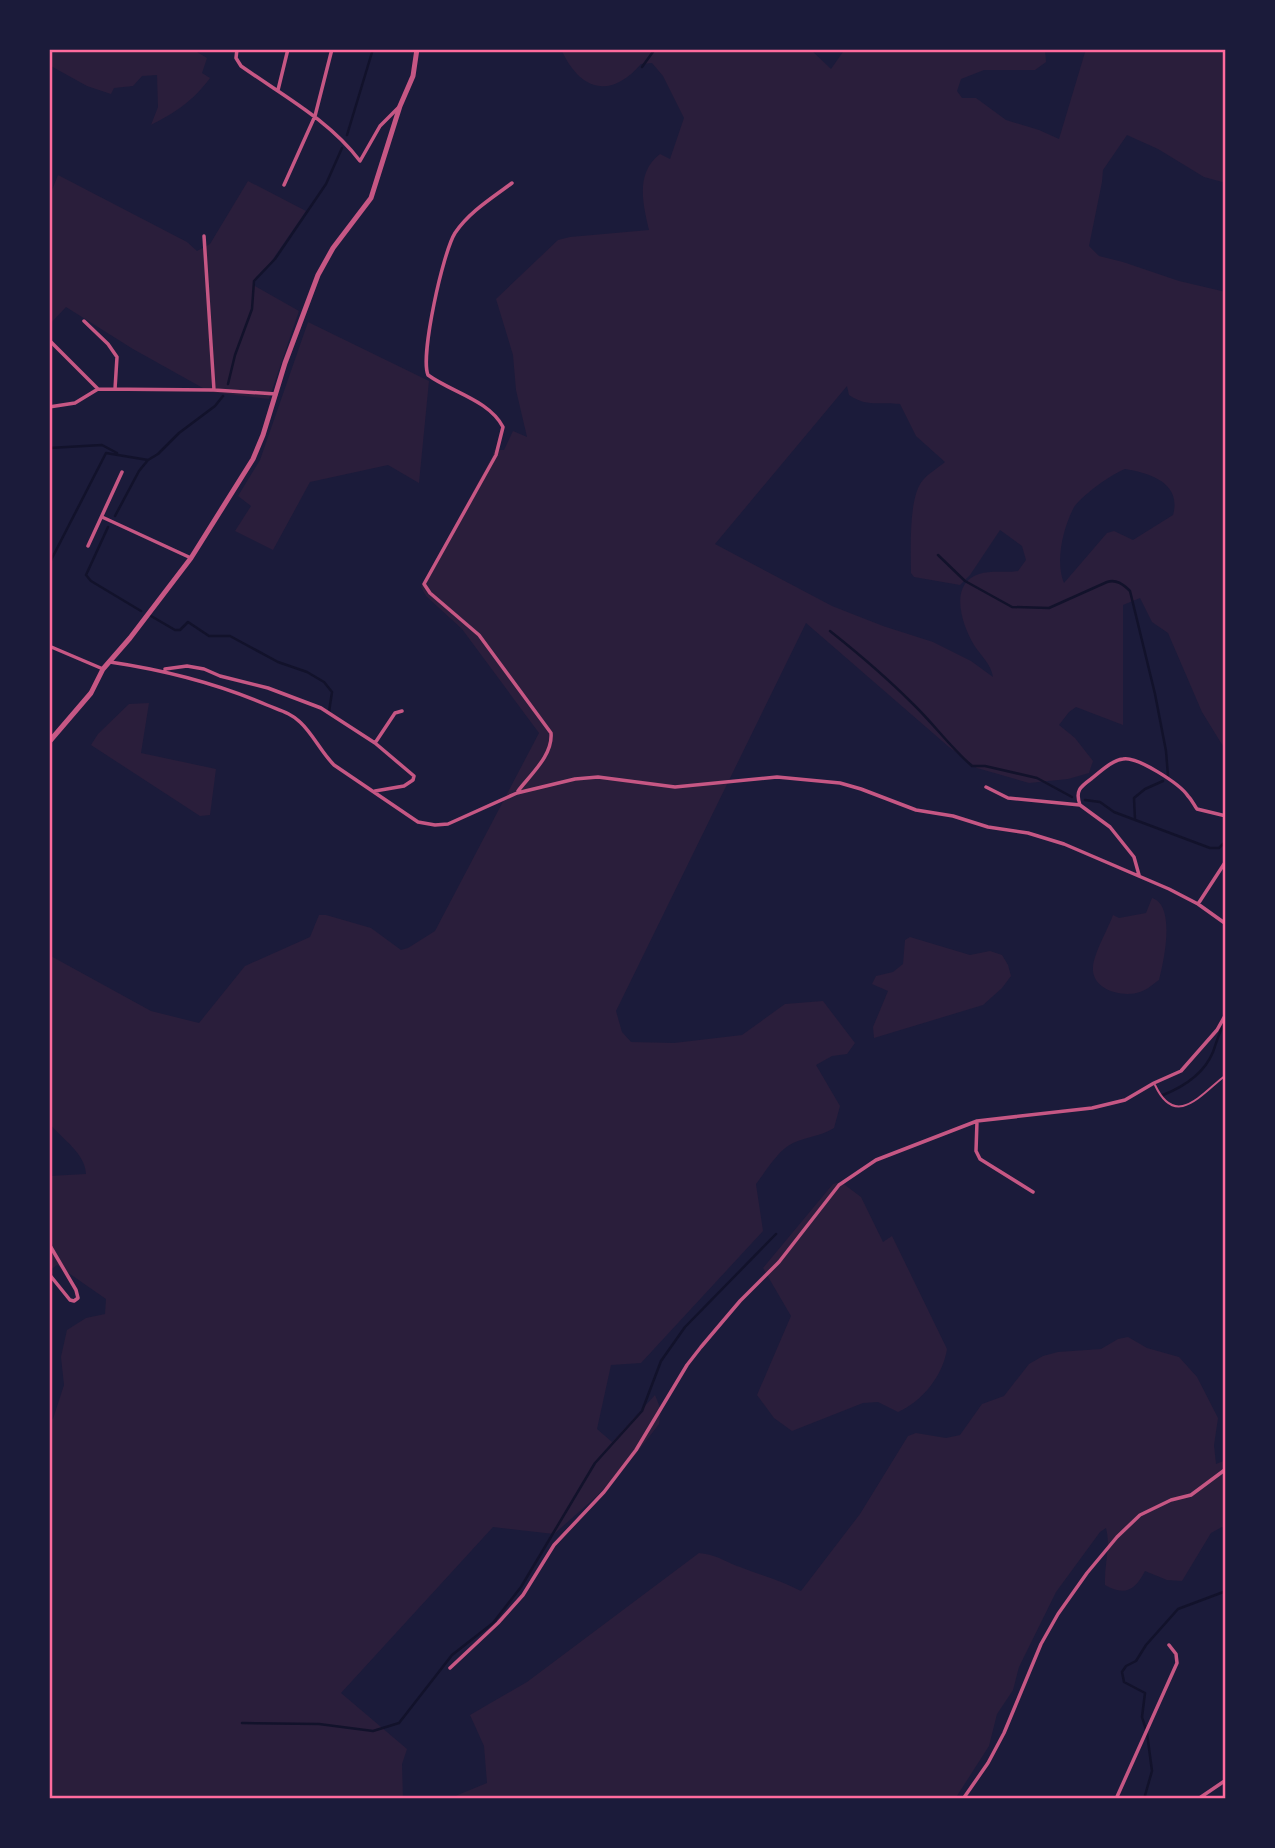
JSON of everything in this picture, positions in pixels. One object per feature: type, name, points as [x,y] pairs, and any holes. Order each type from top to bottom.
[{"type":"street","points":[[237,49],[236,58],[241,66],[315,116],[347,144],[360,161],[380,125],[400,106]]},
{"type":"street","points":[[278,90],[288,49]]},
{"type":"street","points":[[284,185],[315,116],[332,49]]},
{"type":"street","points":[[49,742],[92,693],[103,669],[191,558],[253,459],[318,275],[333,248],[372,198],[400,106],[413,76],[416,49]]},
{"type":"street","points":[[512,183],[481,206],[455,232],[443,265],[429,328],[425,365],[428,375],[483,407],[499,419],[503,427],[496,455],[424,584],[430,593],[479,635],[551,733],[552,742],[548,752],[517,793]]},
{"type":"street","points":[[204,236],[214,390]]},
{"type":"street","points":[[84,321],[108,344],[117,357],[115,389]]},
{"type":"street","points":[[49,340],[97,389]]},
{"type":"street","points":[[49,407],[75,403],[97,389],[214,390],[276,394]]},
{"type":"street","points":[[88,546],[122,472]]},
{"type":"street","points":[[102,517],[191,558]]},
{"type":"street","points":[[49,646],[103,669]]},
{"type":"street","points":[[110,662],[161,670],[215,685],[290,714],[302,723],[334,765],[418,822],[448,824],[517,793],[553,782],[586,778],[675,787],[777,777],[840,783],[916,810],[942,813],[988,827],[1028,833],[1064,844],[1110,866],[1139,875],[1198,904],[1226,924]]},
{"type":"street","points":[[161,670],[187,666],[204,669],[220,676],[268,688],[321,708],[375,743],[414,776],[413,780],[404,786],[375,791]]},
{"type":"street","points":[[375,743],[395,713],[402,711]]},
{"type":"street","points":[[1080,805],[1077,797],[1079,788],[1112,763],[1128,758],[1147,765],[1179,788],[1187,794],[1197,809],[1226,816]]},
{"type":"street","points":[[986,787],[1007,798],[1080,805],[1110,827],[1134,857],[1139,875]]},
{"type":"street","points":[[1198,904],[1226,861]]},
{"type":"street","points":[[450,1668],[498,1623],[523,1595],[554,1545],[604,1492],[636,1450],[687,1365],[740,1301],[779,1262],[839,1185],[876,1160],[977,1121],[1092,1108],[1125,1100],[1181,1071],[1217,1030],[1226,1014]]},
{"type":"street","points":[[977,1121],[976,1151],[980,1159],[1033,1192]]},
{"type":"street","points":[[49,1244],[78,1298],[71,1300],[49,1274]]},
{"type":"street","points":[[963,1799],[988,1763],[1004,1733],[1041,1644],[1087,1573],[1117,1537],[1140,1515],[1171,1500],[1191,1495],[1226,1469]]},
{"type":"street","points":[[1116,1799],[1177,1663],[1176,1654],[1169,1645]]},
{"type":"street","points":[[1198,1799],[1226,1780]]},
{"type":"lane","points":[[1154,1083],[1166,1103],[1172,1107],[1199,1100],[1226,1075]]},
{"type":"shaded area","points":[[49,49],[192,49],[207,58],[202,73],[210,78],[184,105],[151,125],[158,107],[157,75],[142,76],[133,86],[114,88],[111,94],[87,86],[49,65]]},
{"type":"shaded area","points":[[561,49],[810,49],[831,69],[845,49],[1045,49],[1046,62],[1035,70],[984,70],[961,79],[957,91],[962,98],[976,98],[1006,120],[1059,139],[1086,49],[1226,49],[1226,183],[1204,177],[1158,149],[1127,135],[1103,170],[1089,246],[1099,256],[1179,281],[1226,292],[1226,751],[1202,712],[1168,633],[1152,622],[1140,598],[1123,605],[1123,725],[1076,707],[1059,725],[1075,738],[1093,761],[1089,773],[1068,779],[1029,783],[977,768],[806,623],[616,1011],[622,1032],[631,1042],[674,1043],[742,1035],[785,1004],[823,1001],[855,1043],[847,1054],[832,1056],[816,1065],[840,1106],[834,1128],[788,1146],[756,1184],[763,1231],[641,1363],[611,1365],[597,1429],[612,1442],[655,1395],[661,1410],[659,1424],[636,1454],[597,1496],[554,1534],[493,1527],[341,1693],[407,1749],[402,1764],[403,1799],[49,1799],[49,1420],[53,1419],[64,1385],[61,1357],[67,1330],[86,1318],[105,1314],[106,1299],[57,1265],[49,1271],[49,1176],[86,1174],[82,1159],[49,1123],[49,955],[151,1011],[199,1023],[245,966],[310,937],[319,915],[371,928],[401,950],[435,931],[539,733],[462,629],[426,596],[421,587],[494,450],[504,450],[513,431],[527,437],[516,390],[513,355],[496,299],[558,240],[649,230],[643,200],[647,170],[660,154],[670,159],[684,118],[663,76],[652,63],[641,64],[618,83],[606,86],[586,81],[568,63]],"holes":[[[847,386],[849,395],[856,399],[900,404],[916,436],[945,462],[923,480],[915,499],[911,538],[911,573],[914,577],[960,585],[970,575],[1000,530],[1022,546],[1026,560],[1018,571],[979,574],[963,586],[960,606],[965,627],[993,677],[971,661],[933,642],[832,606],[715,544]],[[1125,469],[1154,477],[1168,487],[1175,504],[1173,515],[1133,540],[1114,531],[1107,533],[1064,583],[1060,565],[1061,546],[1073,509],[1097,486]]]},
{"type":"shaded area","points":[[58,175],[187,242],[197,251],[210,244],[248,181],[306,211],[271,262],[256,277],[253,285],[299,311],[269,399],[210,392],[133,349],[66,307],[49,325],[49,198]]},
{"type":"shaded area","points":[[308,322],[429,381],[419,483],[388,465],[310,482],[273,550],[235,531],[251,506],[238,496],[260,460]]},
{"type":"shaded area","points":[[149,703],[141,753],[216,769],[210,815],[200,816],[91,745],[98,734],[129,704]]},
{"type":"shaded area","points":[[1152,898],[1164,911],[1166,922],[1165,948],[1159,980],[1145,990],[1133,994],[1117,993],[1103,987],[1094,975],[1093,967],[1098,948],[1113,915],[1119,918],[1146,913]]},
{"type":"shaded area","points":[[910,937],[970,955],[990,951],[1002,955],[1011,976],[983,1005],[874,1038],[873,1027],[888,991],[872,984],[876,976],[893,972],[903,964],[905,940]]},
{"type":"shaded area","points":[[841,1182],[861,1197],[883,1242],[892,1236],[947,1349],[941,1368],[930,1386],[916,1401],[898,1412],[878,1402],[863,1403],[792,1431],[774,1418],[757,1395],[791,1316],[763,1268],[833,1184]]},
{"type":"shaded area","points":[[1128,1337],[1147,1348],[1179,1357],[1197,1377],[1218,1418],[1214,1445],[1216,1464],[1226,1460],[1226,1530],[1222,1527],[1211,1533],[1182,1581],[1167,1580],[1145,1571],[1133,1587],[1123,1591],[1105,1585],[1108,1542],[1106,1528],[1100,1532],[1056,1592],[1019,1667],[1013,1690],[997,1714],[989,1746],[955,1799],[448,1799],[487,1783],[484,1746],[470,1715],[527,1682],[699,1553],[716,1557],[801,1591],[860,1514],[908,1436],[916,1433],[946,1438],[960,1435],[982,1404],[1004,1396],[1029,1364],[1058,1352],[1101,1349],[1118,1339]]},
{"type":"waterway","points":[[347,135],[373,49]]},
{"type":"waterway","points":[[642,67],[655,49]]},
{"type":"waterway","points":[[228,384],[235,355],[252,309],[254,281],[275,259],[326,184],[342,148]]},
{"type":"waterway","points":[[115,516],[139,471],[148,460],[215,406],[223,396]]},
{"type":"waterway","points":[[49,448],[102,445],[117,453]]},
{"type":"waterway","points":[[49,564],[106,453],[148,460]]},
{"type":"waterway","points":[[108,527],[86,575],[91,581],[141,611]]},
{"type":"waterway","points":[[938,555],[965,581],[1012,607],[1049,608],[1110,581],[1125,586],[1130,591],[1155,694],[1168,776]]},
{"type":"waterway","points":[[151,616],[175,630],[180,630],[188,622],[209,636],[230,636],[278,662],[307,672],[324,682],[332,692],[329,712]]},
{"type":"waterway","points":[[830,631],[902,693],[972,766],[985,766],[1037,778],[1072,797]]},
{"type":"waterway","points":[[1135,820],[1134,798],[1145,789],[1163,781]]},
{"type":"waterway","points":[[1085,800],[1100,802],[1114,812],[1210,848],[1219,848],[1226,841]]},
{"type":"waterway","points":[[1163,1095],[1185,1084],[1204,1067],[1226,1021]]},
{"type":"waterway","points":[[242,1723],[319,1724],[373,1731],[399,1723],[452,1655],[493,1623],[521,1587],[595,1463],[642,1411],[661,1361],[685,1327],[776,1234]]},
{"type":"waterway","points":[[1144,1799],[1152,1771],[1142,1717],[1145,1693],[1124,1682],[1122,1672],[1126,1666],[1136,1661],[1146,1645],[1178,1609],[1226,1591]]}]
